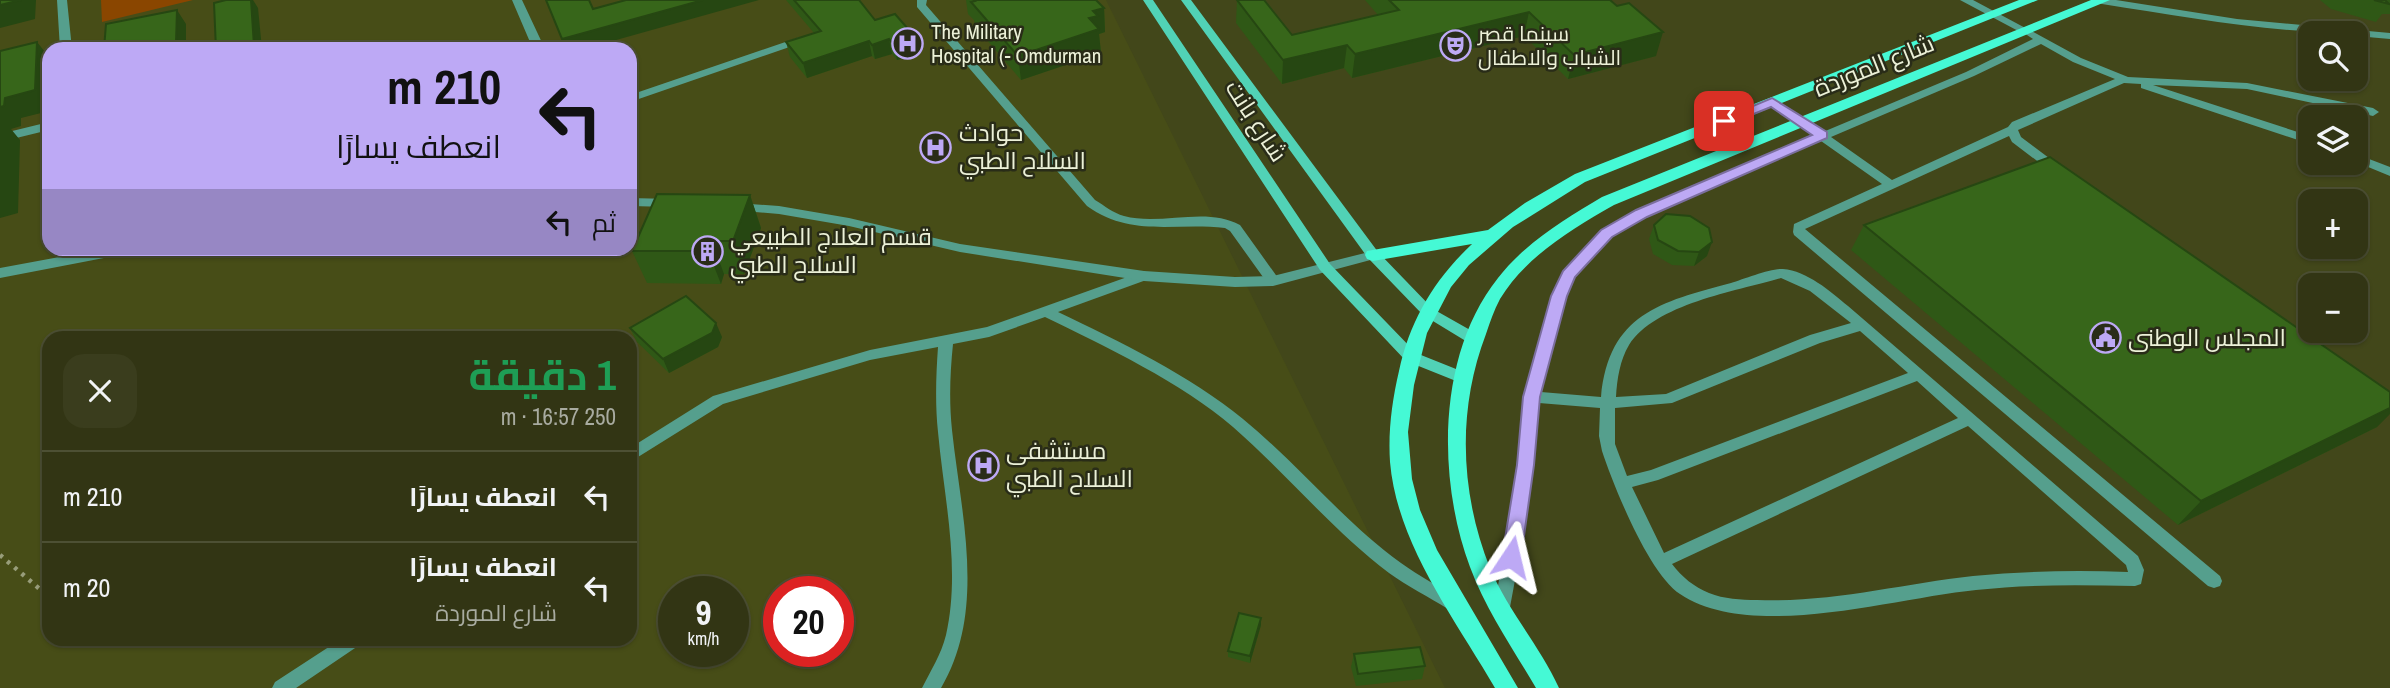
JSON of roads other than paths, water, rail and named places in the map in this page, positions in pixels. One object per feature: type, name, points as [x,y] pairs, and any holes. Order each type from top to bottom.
[{"type":"main road","name":"شارع بانت","points":[[1148,0],[1325,267],[1411,357],[1461,377]]},
{"type":"main road","name":"شارع بانت","points":[[1186,0],[1373,255],[1428,312],[1474,339]]},
{"type":"main road","name":"شارع الموردة","points":[[1507,688],[1410,511],[1398,457],[1398,420],[1411,357],[1428,312],[1453,274],[1491,235],[1529,207],[1580,178],[2031,0]]},
{"type":"main road","name":"شارع الموردة","points":[[1548,688],[1481,570],[1463,515],[1456,470],[1461,377],[1474,339],[1494,295],[1530,255],[1560,231],[1608,201],[1802,122],[2033,36],[2102,0]]},
{"type":"main road","points":[[1373,255],[1491,235]]},
{"type":"street","points":[[62,0],[65,42]]},
{"type":"street","points":[[517,0],[536,42]]},
{"type":"street","points":[[922,0],[922,5],[1104,215],[1121,221],[1147,224],[1228,224],[1235,228],[1273,281]]},
{"type":"street","points":[[1965,0],[2123,80],[2206,104],[2298,136]]},
{"type":"street","points":[[2102,0],[2237,22],[2298,28]]},
{"type":"street","points":[[2368,34],[2390,36]]},
{"type":"street","points":[[1502,607],[1516,532],[1531,397],[1559,296],[1569,275],[1606,234],[1642,213],[1970,75],[2033,36]]},
{"type":"street","points":[[637,97],[800,40]]},
{"type":"street","points":[[2214,581],[1799,232],[1799,227],[1893,186],[2012,130],[2016,125],[2123,80],[2247,86],[2373,112]]},
{"type":"street","points":[[1772,102],[1893,186]]},
{"type":"street","points":[[0,138],[42,128]]},
{"type":"street","points":[[2012,130],[2016,139],[2064,176]]},
{"type":"street","points":[[2368,163],[2390,172]]},
{"type":"street","points":[[637,202],[682,204]]},
{"type":"street","points":[[720,205],[790,212],[849,222],[960,248],[1144,276],[1235,282],[1273,281],[1373,255]]},
{"type":"street","points":[[0,273],[92,256]]},
{"type":"street","points":[[1781,273],[1796,277],[1819,290],[1862,326],[2132,561],[2136,570],[2135,579],[2066,576],[2019,579],[1953,585],[1806,608],[1725,606],[1685,589],[1661,562],[1606,450],[1604,431],[1609,376],[1630,332],[1663,311],[1781,273]]},
{"type":"street","points":[[637,452],[718,400],[870,355],[989,332],[1144,276]]},
{"type":"street","points":[[1046,312],[1101,338],[1199,394],[1238,423],[1333,515],[1395,568],[1461,608]]},
{"type":"street","points":[[1531,397],[1608,403],[1667,399],[1815,339],[1862,326]]},
{"type":"street","points":[[931,688],[952,642],[959,611],[955,495],[945,429],[943,374],[946,341]]},
{"type":"street","points":[[1623,483],[1677,467],[1919,375]]},
{"type":"street","points":[[1661,562],[1969,419]]},
{"type":"street","points":[[281,688],[344,646]]},
{"type":"place","name":"The Military Hospital (- Omdurman","points":[[908,44]]},
{"type":"place","name":"سينما قصر الشباب والاطفال","points":[[1455,46]]},
{"type":"place","name":"حوادث السلاح الطبي","points":[[936,147]]},
{"type":"place","name":"قسم العلاج الطبيعي السلاح الطبي","points":[[707,251]]},
{"type":"place","name":"المجلس الوطنى","points":[[2105,338]]},
{"type":"place","name":"مستشفى السلاح الطبي","points":[[983,465]]}]
